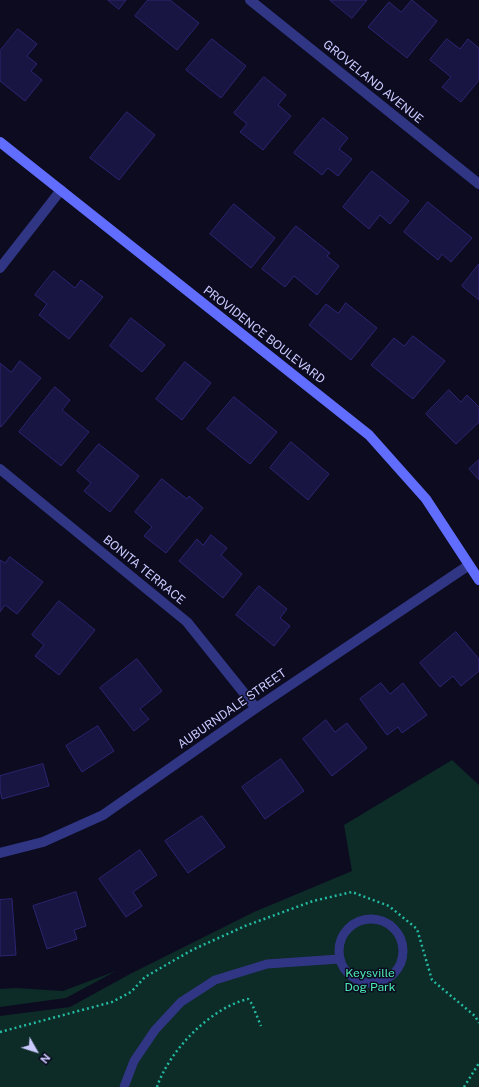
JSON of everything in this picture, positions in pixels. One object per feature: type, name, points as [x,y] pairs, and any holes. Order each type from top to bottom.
[{"type":"main road","name":"PROVIDENCE BOULEVARD","points":[[0,142],[369,435],[426,499],[479,580]]},
{"type":"street","name":"GROVELAND AVENUE","points":[[250,0],[479,184]]},
{"type":"street","points":[[0,268],[61,190]]},
{"type":"street","name":"BONITA TERRACE","points":[[0,469],[187,622],[256,708]]},
{"type":"street","name":"AUBURNDALE STREET","points":[[0,853],[43,842],[103,815],[256,708],[469,566]]},
{"type":"lane","points":[[365,919],[376,919],[386,922],[394,929],[400,938],[403,948],[403,959],[398,969],[391,977],[381,982],[371,984],[360,982],[350,977],[343,969],[339,959],[338,948],[341,938],[347,929],[355,923],[365,919]]},
{"type":"lane","points":[[124,1087],[134,1061],[155,1030],[182,1002],[215,980],[267,964],[339,959]]},
{"type":"path","points":[[157,1087],[161,1074],[190,1034],[217,1012],[240,1000],[248,998],[261,1026]]},
{"type":"path","points":[[464,1087],[479,1063]]},
{"type":"green space","name":"Keysville Dog Park","points":[[452,760],[479,785],[479,1087],[0,1087],[0,1016],[70,1007],[130,974],[254,912],[352,871],[344,825]]},
{"type":"green space","points":[[116,971],[66,998],[0,1007],[0,989],[16,988],[63,991]]},
{"type":"building","points":[[108,0],[126,0],[119,9]]},
{"type":"building","points":[[148,0],[170,0],[199,23],[177,50],[135,16]]},
{"type":"building","points":[[330,0],[367,0],[352,18]]},
{"type":"building","points":[[412,0],[437,21],[407,58],[368,27],[389,2],[401,12]]},
{"type":"building","points":[[18,29],[37,44],[27,56],[37,64],[31,71],[42,80],[25,101],[0,81],[0,51]]},
{"type":"building","points":[[212,39],[246,66],[221,98],[186,70]]},
{"type":"building","points":[[447,39],[460,49],[468,39],[479,48],[479,80],[461,102],[442,87],[451,77],[430,60]]},
{"type":"building","points":[[264,77],[286,95],[278,105],[291,116],[263,150],[240,132],[247,124],[234,113]]},
{"type":"building","points":[[127,112],[155,135],[119,180],[90,158]]},
{"type":"building","points":[[323,118],[348,138],[339,149],[352,159],[338,176],[328,168],[322,175],[294,153]]},
{"type":"building","points":[[372,171],[409,201],[390,224],[380,215],[369,229],[343,207]]},
{"type":"building","points":[[428,202],[472,238],[451,262],[442,254],[438,260],[404,232]]},
{"type":"building","points":[[234,204],[275,238],[251,268],[210,234]]},
{"type":"building","points":[[296,226],[330,253],[327,256],[339,266],[317,295],[294,276],[285,287],[262,269]]},
{"type":"building","points":[[479,264],[479,300],[462,286]]},
{"type":"building","points":[[54,271],[75,288],[81,280],[103,297],[69,339],[39,315],[47,304],[35,295]]},
{"type":"building","points":[[346,303],[377,328],[351,360],[309,325],[326,304],[338,313]]},
{"type":"building","points":[[131,318],[165,345],[142,372],[110,346]]},
{"type":"building","points":[[413,336],[445,361],[413,399],[371,365],[394,338],[404,346]]},
{"type":"building","points":[[20,361],[41,378],[1,427],[0,363],[11,372]]},
{"type":"building","points":[[185,362],[211,383],[182,420],[156,399]]},
{"type":"building","points":[[55,387],[70,400],[62,410],[89,432],[61,466],[19,432]]},
{"type":"building","points":[[449,390],[461,402],[467,395],[479,407],[479,422],[456,444],[426,414]]},
{"type":"building","points":[[234,397],[277,432],[250,464],[207,429]]},
{"type":"building","points":[[291,442],[329,474],[308,500],[270,468]]},
{"type":"building","points":[[99,444],[139,476],[110,512],[84,491],[91,483],[77,471]]},
{"type":"building","points":[[479,460],[479,480],[469,469]]},
{"type":"building","points":[[162,479],[187,499],[189,496],[203,508],[166,553],[144,536],[152,527],[135,512]]},
{"type":"building","points":[[211,535],[227,548],[221,555],[242,574],[223,598],[179,561],[197,539],[203,545]]},
{"type":"building","points":[[10,557],[43,582],[17,614],[5,605],[0,612],[0,560],[5,563]]},
{"type":"building","points":[[259,586],[287,609],[280,618],[290,626],[274,646],[236,615]]},
{"type":"building","points":[[59,601],[95,630],[59,675],[35,656],[44,645],[32,635]]},
{"type":"building","points":[[456,632],[479,659],[479,671],[461,686],[453,676],[440,687],[420,663]]},
{"type":"building","points":[[137,659],[162,691],[140,709],[149,719],[134,731],[100,688]]},
{"type":"building","points":[[381,683],[390,694],[403,683],[427,715],[402,733],[398,727],[387,735],[360,699]]},
{"type":"building","points":[[326,720],[335,732],[347,723],[367,748],[332,776],[303,739]]},
{"type":"building","points":[[98,726],[114,751],[82,772],[66,746]]},
{"type":"building","points":[[281,759],[304,791],[265,819],[242,787]]},
{"type":"building","points":[[43,764],[49,786],[2,799],[0,790],[0,776]]},
{"type":"building","points":[[202,816],[225,847],[188,873],[165,841]]},
{"type":"building","points":[[140,850],[157,875],[133,892],[142,906],[126,917],[99,879]]},
{"type":"building","points":[[76,892],[86,926],[74,930],[77,939],[47,949],[33,906]]},
{"type":"building","points":[[12,899],[16,955],[0,956],[0,900]]}]
